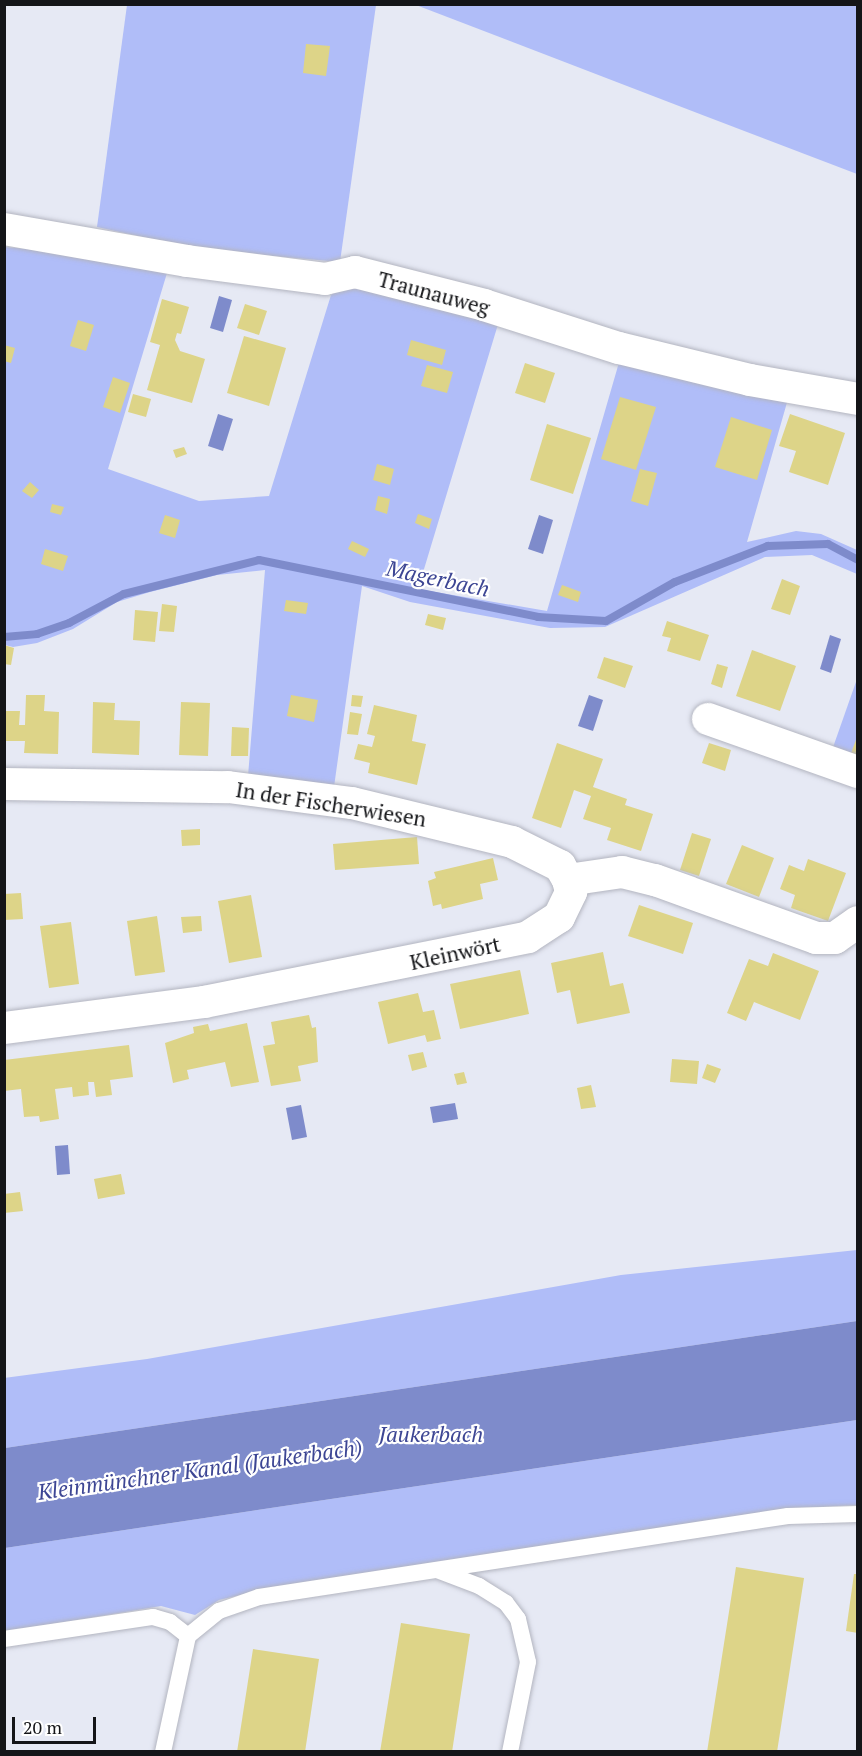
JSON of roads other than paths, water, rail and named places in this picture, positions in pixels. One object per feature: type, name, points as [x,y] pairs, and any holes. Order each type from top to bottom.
[{"type":"street","name":"Traunauweg","points":[[4,229],[188,261],[325,279],[356,272],[484,305],[619,348],[750,380],[858,399]]},
{"type":"street","points":[[708,719],[858,772]]},
{"type":"street","name":"In der Fischerwiesen","points":[[4,784],[228,786],[352,803],[512,842],[560,866],[568,880]]},
{"type":"street","points":[[568,880],[622,872],[655,880],[816,938],[835,938],[858,922]]},
{"type":"street","name":"Kleinwört","points":[[4,1028],[204,1002],[528,937],[559,917],[571,892],[568,880]]},
{"type":"lane","points":[[163,1752],[188,1636],[236,1602],[788,1516],[858,1514]]},
{"type":"lane","points":[[436,1570],[479,1586],[506,1603],[518,1619],[528,1662],[510,1752]]},
{"type":"lane","points":[[4,1639],[153,1617],[170,1622],[188,1636]]},
{"type":"water","points":[[219,296],[232,300],[223,332],[210,328]]},
{"type":"water","points":[[218,414],[233,419],[223,451],[208,446]]},
{"type":"water","points":[[539,515],[553,520],[543,554],[528,549]]},
{"type":"water","points":[[830,635],[841,639],[831,673],[820,669]]},
{"type":"water","points":[[589,695],[603,700],[593,731],[578,726]]},
{"type":"water","points":[[455,1103],[458,1119],[433,1123],[430,1107]]},
{"type":"water","points":[[301,1105],[307,1137],[292,1140],[286,1108]]},
{"type":"water","points":[[68,1145],[70,1174],[57,1175],[55,1146]]},
{"type":"water","name":"Jaukerbach","points":[[857,1321],[857,1420],[5,1548],[5,1448]]},
{"type":"waterway","name":"Magerbach","points":[[4,637],[37,634],[69,623],[124,594],[259,560],[538,617],[606,621],[675,582],[768,546],[828,544],[858,560]]},
{"type":"water label","name":"Kleinmünchner Kanal (Jaukerbach)","points":[[200,1469]]}]
